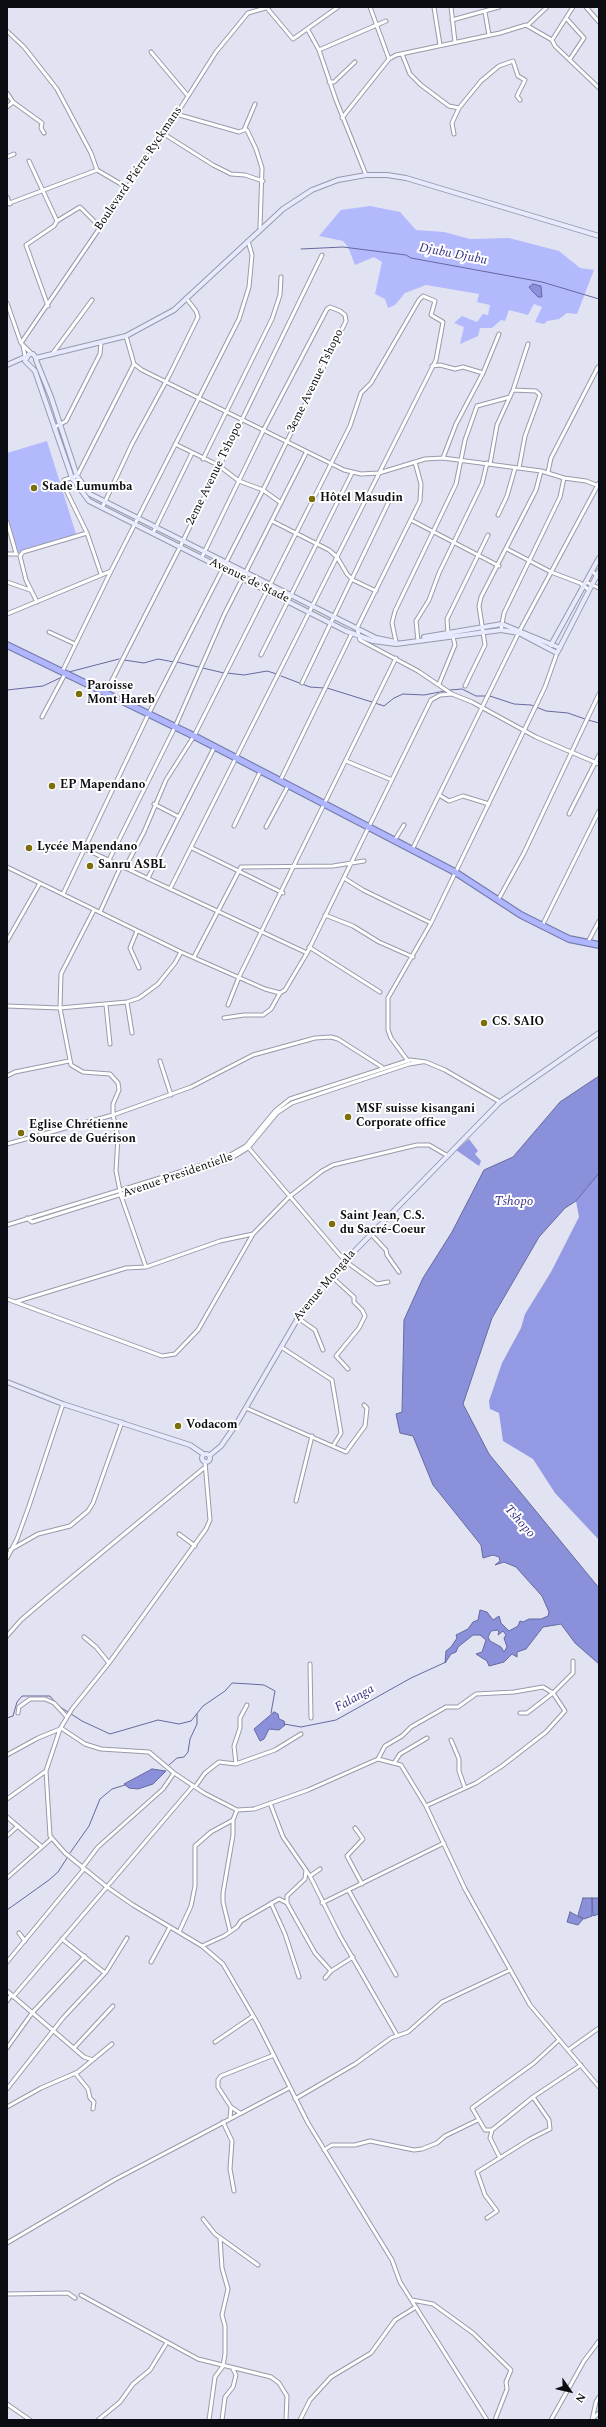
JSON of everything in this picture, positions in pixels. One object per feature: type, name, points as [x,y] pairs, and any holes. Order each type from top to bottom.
[{"type":"highway","points":[[7,644],[215,746],[394,842],[456,872],[498,900],[569,940],[599,945]]},
{"type":"street","points":[[268,7],[291,39],[293,39],[308,30],[338,7]]},
{"type":"street","name":"Boulevard Piérre Ryckmans","points":[[22,345],[126,187],[164,134],[216,52],[241,19],[252,11],[268,7]]},
{"type":"street","points":[[370,7],[388,59]]},
{"type":"street","points":[[434,7],[440,45]]},
{"type":"street","points":[[451,7],[455,42]]},
{"type":"street","points":[[452,20],[499,7]]},
{"type":"street","points":[[342,118],[388,59],[402,54],[528,25],[547,7]]},
{"type":"street","points":[[552,40],[573,7]]},
{"type":"street","points":[[586,7],[599,22]]},
{"type":"street","points":[[485,12],[489,35]]},
{"type":"street","points":[[566,18],[584,38],[570,59]]},
{"type":"street","points":[[319,50],[386,22]]},
{"type":"street","points":[[528,25],[552,40],[599,87]]},
{"type":"street","points":[[308,30],[319,50],[342,118],[366,175]]},
{"type":"street","points":[[7,31],[24,47],[57,89],[85,141],[97,170],[126,187]]},
{"type":"street","points":[[151,52],[188,96]]},
{"type":"street","points":[[402,54],[410,74],[421,86],[449,106],[459,108]]},
{"type":"street","points":[[454,134],[452,123],[459,108],[481,81],[499,66],[513,61],[518,76],[525,80],[517,96],[520,100]]},
{"type":"street","points":[[329,82],[334,82],[355,62]]},
{"type":"street","points":[[7,93],[13,102],[42,123],[41,128],[44,133]]},
{"type":"street","points":[[7,107],[13,102]]},
{"type":"street","points":[[176,114],[239,132],[244,130],[255,104]]},
{"type":"street","points":[[244,130],[246,130],[260,157],[263,181],[259,210],[260,228]]},
{"type":"street","points":[[164,134],[213,165],[231,174],[245,175],[263,181]]},
{"type":"street","points":[[7,157],[14,154]]},
{"type":"street","points":[[30,161],[57,221]]},
{"type":"street","points":[[7,196],[8,204],[97,170]]},
{"type":"street","points":[[16,362],[28,364],[36,359],[101,344],[126,336],[174,310],[282,209],[312,190],[338,180],[366,175],[387,175],[415,181],[599,236]]},
{"type":"street","points":[[48,306],[26,245],[54,226],[57,221],[80,207],[100,227]]},
{"type":"street","points":[[42,717],[64,673],[75,644],[111,571],[239,319],[245,301],[252,255],[248,241]]},
{"type":"street","name":"2eme Avenue Tshopo","points":[[106,692],[183,541],[218,465],[322,255]]},
{"type":"street","points":[[203,459],[272,319],[280,295],[281,276]]},
{"type":"street","points":[[100,912],[166,780],[194,736],[328,465],[350,426],[361,394],[371,383],[402,326],[423,296],[435,301],[431,315],[443,322],[436,360],[413,409],[308,611],[237,758],[170,889]]},
{"type":"street","points":[[102,508],[132,444],[198,317],[186,298]]},
{"type":"street","points":[[52,355],[92,300]]},
{"type":"street","points":[[7,303],[28,364]]},
{"type":"street","name":"3eme Avenue Tshopo","points":[[63,894],[149,713],[263,490],[346,321],[345,315],[340,311],[330,307],[327,309],[263,431],[202,557]]},
{"type":"street","points":[[443,458],[456,424],[483,373],[499,334]]},
{"type":"street","points":[[101,574],[87,533],[65,488],[64,480],[77,476],[134,364],[126,336]]},
{"type":"street","points":[[55,428],[61,426],[66,421],[100,354],[101,344]]},
{"type":"street","points":[[528,344],[513,390],[497,425],[489,464],[482,484],[428,600],[416,621],[418,640],[448,634],[483,630],[502,624],[543,642],[552,643],[560,648]]},
{"type":"street","points":[[22,345],[36,359],[51,396],[77,476],[90,494],[104,503],[205,551],[376,638],[396,643],[392,623],[395,611],[456,484],[465,440],[477,406],[510,397]]},
{"type":"street","points":[[7,365],[16,362],[31,353]]},
{"type":"street","name":"Avenue de Stade","points":[[28,364],[35,371],[72,478],[84,496],[102,508],[359,636],[386,644],[453,637],[483,630],[502,630],[520,632],[557,653]]},
{"type":"street","points":[[134,364],[165,382],[328,465],[352,473],[379,473],[432,457],[548,472],[564,478],[586,481],[598,485],[520,632],[412,851]]},
{"type":"street","points":[[432,366],[440,365],[455,369],[463,367],[483,373]]},
{"type":"street","points":[[548,472],[551,458],[598,367]]},
{"type":"street","points":[[498,515],[507,496],[517,468],[525,436],[540,395],[536,391],[513,390]]},
{"type":"street","points":[[46,400],[51,396]]},
{"type":"street","points":[[175,444],[218,465],[239,481],[263,490],[281,503]]},
{"type":"street","points":[[153,533],[192,453]]},
{"type":"street","points":[[109,860],[175,727],[224,615],[306,453]]},
{"type":"street","points":[[415,462],[422,495],[376,592],[357,628],[360,640],[365,644],[396,658],[439,684],[452,694],[483,708],[524,731],[597,763]]},
{"type":"street","points":[[465,686],[485,645],[480,602],[536,490],[542,471]]},
{"type":"street","points":[[261,655],[352,473]]},
{"type":"street","points":[[502,630],[504,613],[560,497],[564,478]]},
{"type":"street","points":[[302,683],[332,622],[333,616],[353,580],[393,493]]},
{"type":"street","points":[[411,520],[499,566]]},
{"type":"street","points":[[272,521],[317,543],[337,557],[347,574],[353,580],[376,592]]},
{"type":"street","points":[[7,522],[16,554]]},
{"type":"street","points":[[20,556],[23,552],[87,533]]},
{"type":"street","points":[[448,634],[447,619],[449,613],[488,535]]},
{"type":"street","points":[[506,549],[551,572],[599,588]]},
{"type":"street","points":[[7,554],[16,554],[20,556],[30,590],[37,602]]},
{"type":"street","points":[[555,658],[549,649],[599,558]]},
{"type":"street","points":[[7,614],[111,571]]},
{"type":"street","points":[[592,571],[598,577]]},
{"type":"street","points":[[408,1061],[391,1038],[386,1002],[431,923],[535,708],[547,682],[557,653],[589,590],[598,577],[599,571]]},
{"type":"street","points":[[7,582],[30,590]]},
{"type":"street","points":[[585,583],[589,590]]},
{"type":"street","points":[[49,632],[75,644]]},
{"type":"street","points":[[280,782],[326,691],[352,633]]},
{"type":"street","points":[[439,684],[454,650],[453,637],[448,634]]},
{"type":"street","points":[[228,1005],[239,977],[283,893],[396,658]]},
{"type":"street","points":[[224,1018],[244,1015],[263,1015],[272,1009],[280,993],[284,990],[307,953],[431,700],[440,695],[452,694]]},
{"type":"street","points":[[498,900],[572,752],[599,694]]},
{"type":"street","points":[[148,878],[215,746]]},
{"type":"street","points":[[569,814],[597,763],[599,755]]},
{"type":"street","points":[[346,761],[392,780]]},
{"type":"street","points":[[234,826],[261,770]]},
{"type":"street","points":[[266,827],[288,786]]},
{"type":"street","points":[[439,795],[449,801],[463,796],[489,804]]},
{"type":"street","points":[[154,804],[179,817]]},
{"type":"street","points":[[542,926],[599,811]]},
{"type":"street","points":[[394,842],[404,825]]},
{"type":"street","points":[[192,848],[283,893]]},
{"type":"street","points":[[84,849],[307,953]]},
{"type":"street","points":[[194,957],[242,866],[333,866],[364,861]]},
{"type":"street","points":[[7,867],[181,952],[280,993]]},
{"type":"street","points":[[344,878],[363,890],[431,923]]},
{"type":"street","points":[[7,941],[40,883]]},
{"type":"street","points":[[94,910],[61,974],[60,1008],[69,1061],[74,1068],[80,1071],[110,1074],[116,1079],[119,1090],[113,1104],[113,1115],[118,1137],[116,1166],[119,1190],[146,1267]]},
{"type":"street","points":[[325,915],[353,926],[379,942],[413,957]]},
{"type":"street","points":[[587,944],[599,921]]},
{"type":"street","points":[[137,931],[130,948],[139,968]]},
{"type":"street","points":[[310,947],[380,992]]},
{"type":"street","points":[[7,1006],[60,1008],[127,1002],[139,998],[158,984],[175,963],[181,952]]},
{"type":"street","points":[[127,1002],[132,1033]]},
{"type":"street","points":[[106,1005],[110,1044]]},
{"type":"street","name":"Avenue Mongala","points":[[204,1462],[209,1460],[209,1456],[226,1440],[298,1318],[345,1261],[500,1102],[599,1032]]},
{"type":"street","points":[[7,1144],[113,1115],[191,1087],[253,1055],[323,1037],[338,1040],[382,1067]]},
{"type":"street","name":"Avenue Presidentielle","points":[[27,1218],[32,1222],[121,1196],[225,1162],[247,1147],[276,1112],[290,1099],[302,1093],[382,1067],[415,1060],[426,1062],[445,1070],[500,1102]]},
{"type":"street","points":[[7,1076],[15,1072],[69,1061]]},
{"type":"street","points":[[160,1061],[171,1095]]},
{"type":"street","name":"Avenue Presidentielle","points":[[276,1112],[303,1098],[409,1064],[426,1062]]},
{"type":"street","points":[[377,1069],[377,1074]]},
{"type":"street","points":[[302,1093],[303,1098]]},
{"type":"street","points":[[7,1299],[162,1356],[175,1354],[198,1330],[253,1234],[289,1197],[322,1171],[333,1165],[417,1146],[429,1145],[448,1156]]},
{"type":"street","points":[[247,1147],[345,1261],[377,1284],[388,1282]]},
{"type":"street","name":"Avenue Presidentielle","points":[[7,1225],[225,1158],[247,1147]]},
{"type":"street","points":[[84,1202],[85,1207]]},
{"type":"street","points":[[14,1302],[126,1268],[146,1267],[220,1241],[253,1234]]},
{"type":"street","points":[[371,1234],[386,1250],[387,1255],[399,1272]]},
{"type":"street","points":[[332,1276],[354,1297],[354,1302],[362,1310],[365,1316],[359,1328],[336,1356],[348,1369]]},
{"type":"street","points":[[298,1318],[315,1330],[323,1350]]},
{"type":"street","points":[[281,1347],[332,1380],[342,1434],[333,1446]]},
{"type":"street","points":[[7,1388],[8,1382],[63,1404],[190,1445],[209,1456]]},
{"type":"street","points":[[7,1558],[29,1506],[63,1404]]},
{"type":"street","points":[[246,1408],[312,1436],[341,1451],[349,1450],[352,1442],[365,1426],[367,1408],[364,1405]]},
{"type":"street","points":[[10,1550],[38,1534],[70,1526],[88,1511],[93,1503],[122,1422]]},
{"type":"street","points":[[296,1501],[312,1436]]},
{"type":"street","points":[[202,1453],[210,1520],[195,1546],[109,1663],[72,1709],[61,1728],[46,1771],[51,1839],[107,1887],[202,1946],[223,1964],[253,2016],[274,2055],[289,2088],[324,2150],[392,2260],[400,2282],[487,2420]]},
{"type":"street","points":[[7,1636],[21,1620],[204,1468]]},
{"type":"street","points":[[179,1534],[195,1546]]},
{"type":"street","points":[[84,1637],[96,1647],[109,1663]]},
{"type":"street","points":[[520,1713],[527,1713],[553,1693],[573,1673],[573,1661]]},
{"type":"street","points":[[310,1664],[312,1718]]},
{"type":"street","points":[[378,1759],[385,1746],[402,1736],[411,1727],[446,1707],[458,1707],[476,1694],[514,1692],[543,1687],[553,1693],[565,1711],[546,1732],[502,1766],[465,1788],[426,1806]]},
{"type":"street","points":[[18,1713],[19,1707],[30,1699],[44,1699],[54,1703],[68,1716]]},
{"type":"street","points":[[236,1764],[234,1746],[240,1728],[240,1718],[247,1705]]},
{"type":"street","points":[[7,1755],[38,1738],[61,1728]]},
{"type":"street","points":[[61,1728],[86,1744],[101,1749],[149,1752],[174,1773],[217,1801],[237,1810],[254,1809],[378,1759],[404,1767],[426,1806],[465,1889],[536,2014],[599,2087]]},
{"type":"street","points":[[7,2001],[205,1773],[219,1762],[236,1764],[275,1750],[301,1734]]},
{"type":"street","points":[[394,1763],[400,1754],[427,1738]]},
{"type":"street","points":[[450,1740],[459,1759],[459,1771],[465,1788]]},
{"type":"street","points":[[7,1799],[46,1771]]},
{"type":"street","points":[[7,1962],[83,1868],[98,1847],[163,1789],[174,1773]]},
{"type":"street","points":[[270,1803],[283,1837],[310,1876],[322,1903],[397,2035]]},
{"type":"street","points":[[230,1931],[223,1893],[233,1835],[233,1820],[237,1810]]},
{"type":"street","points":[[7,1817],[42,1846]]},
{"type":"street","points":[[179,1932],[191,1906],[195,1886],[195,1846],[211,1832],[233,1820]]},
{"type":"street","points":[[7,1836],[18,1826]]},
{"type":"street","points":[[354,1828],[363,1839],[347,1856],[362,1884]]},
{"type":"street","points":[[7,1878],[51,1839]]},
{"type":"street","points":[[322,1903],[444,1843]]},
{"type":"street","points":[[310,1876],[320,1869]]},
{"type":"street","points":[[306,1870],[305,1879],[287,1896],[287,1903],[316,1953],[331,1971]]},
{"type":"street","points":[[349,1891],[396,1975]]},
{"type":"street","points":[[202,1946],[230,1931],[241,1921],[271,1903],[279,1899],[287,1903]]},
{"type":"street","points":[[271,1903],[285,1934],[300,1977]]},
{"type":"street","points":[[151,1962],[170,1927]]},
{"type":"street","points":[[19,1933],[25,1941]]},
{"type":"street","points":[[7,2089],[53,2031],[106,1972],[126,1938]]},
{"type":"street","points":[[62,1939],[106,1972]]},
{"type":"street","points":[[7,2048],[32,2013],[85,1956]]},
{"type":"street","points":[[325,1978],[331,1971],[353,1957]]},
{"type":"street","points":[[295,2099],[355,2064],[397,2035],[408,2032],[442,2002],[510,1970]]},
{"type":"street","points":[[7,1991],[84,2057],[93,2060]]},
{"type":"street","points":[[74,2048],[113,2006]]},
{"type":"street","points":[[215,2042],[253,2016]]},
{"type":"street","points":[[568,2050],[599,2028]]},
{"type":"street","points":[[492,2130],[485,2130],[478,2120],[473,2107],[534,2063],[559,2040]]},
{"type":"street","points":[[7,2107],[41,2088],[75,2073],[112,2044]]},
{"type":"street","points":[[240,2113],[231,2108],[218,2087],[218,2080],[221,2076],[274,2055]]},
{"type":"street","points":[[84,2057],[87,2065]]},
{"type":"street","points":[[500,2158],[490,2138],[492,2130],[533,2097],[581,2065]]},
{"type":"street","points":[[75,2073],[88,2089],[90,2098],[94,2102],[93,2109]]},
{"type":"street","points":[[7,2243],[114,2180],[289,2088]]},
{"type":"street","points":[[487,2218],[497,2211],[485,2195],[477,2172],[530,2139],[550,2131],[550,2123],[533,2097]]},
{"type":"street","points":[[230,2118],[231,2108]]},
{"type":"street","points":[[324,2150],[332,2145],[355,2145],[370,2141],[414,2150],[422,2149],[478,2120]]},
{"type":"street","points":[[224,2122],[232,2141],[230,2169],[234,2191]]},
{"type":"street","points":[[203,2219],[220,2238],[258,2264]]},
{"type":"street","points":[[209,2420],[215,2377],[223,2366],[226,2340],[222,2315],[228,2289],[222,2268],[220,2238]]},
{"type":"street","points":[[7,2294],[68,2292],[74,2298]]},
{"type":"street","points":[[81,2295],[166,2344],[198,2360],[233,2369],[264,2374],[280,2383],[287,2396],[286,2420]]},
{"type":"street","points":[[412,2300],[434,2304],[472,2333],[510,2370],[506,2382],[507,2390],[495,2420]]},
{"type":"street","points":[[300,2420],[310,2400],[331,2377],[371,2353],[395,2320],[416,2307]]},
{"type":"street","points":[[550,2420],[584,2362],[599,2341]]},
{"type":"street","points":[[98,2420],[120,2402],[133,2384],[150,2370],[166,2344]]},
{"type":"street","points":[[222,2420],[225,2397],[233,2387],[236,2375],[233,2369]]},
{"type":"street","points":[[592,2419],[596,2402],[599,2397]]},
{"type":"street","points":[[7,2404],[30,2420]]},
{"type":"street","points":[[592,2419],[599,2413]]},
{"type":"shaded area","points":[[370,206],[400,212],[416,230],[444,232],[470,239],[509,238],[559,251],[580,268],[594,270],[577,314],[567,313],[559,319],[547,321],[544,324],[535,322],[542,307],[534,304],[528,315],[509,310],[505,321],[501,320],[492,328],[480,328],[478,336],[460,344],[464,327],[454,323],[462,316],[477,322],[483,314],[488,315],[490,305],[477,302],[479,294],[426,285],[405,293],[395,305],[388,308],[385,299],[375,294],[382,262],[374,257],[355,265],[348,247],[343,241],[319,236],[341,210]]},
{"type":"shaded area","name":"Stade Lumumba","points":[[47,441],[76,534],[16,553],[7,522],[7,453]]},
{"type":"shaded area","points":[[469,1139],[478,1151],[475,1154],[481,1161],[479,1166],[456,1150]]},
{"type":"shaded area","points":[[599,1172],[599,1540],[555,1493],[533,1459],[503,1441],[499,1413],[490,1409],[489,1401],[502,1363],[521,1328],[525,1314],[551,1272],[579,1217],[576,1201]]},
{"type":"water","points":[[533,284],[541,286],[542,297],[538,297],[529,287]]},
{"type":"water","name":"Tshopo","points":[[599,1076],[599,1173],[576,1201],[565,1208],[539,1237],[492,1318],[463,1404],[489,1454],[599,1588],[599,1664],[575,1643],[561,1624],[543,1627],[526,1649],[517,1652],[517,1657],[512,1654],[504,1662],[489,1666],[487,1661],[476,1654],[482,1652],[486,1640],[480,1635],[473,1635],[458,1647],[456,1652],[451,1654],[445,1663],[446,1651],[451,1647],[457,1638],[456,1635],[468,1629],[473,1622],[478,1620],[480,1610],[487,1612],[493,1620],[499,1616],[501,1623],[509,1631],[518,1626],[520,1621],[523,1622],[529,1619],[541,1619],[548,1616],[549,1612],[542,1596],[516,1567],[504,1562],[495,1565],[500,1561],[499,1557],[493,1555],[483,1558],[481,1545],[433,1485],[413,1436],[400,1433],[396,1414],[402,1412],[404,1320],[423,1278],[452,1232],[484,1170],[513,1157],[560,1102]],"holes":[[[497,1630],[499,1632],[498,1635],[503,1631],[506,1635],[504,1638],[507,1647],[504,1652],[501,1647],[490,1641],[488,1637],[491,1631]]]},
{"type":"water","points":[[274,1712],[278,1714],[279,1719],[284,1721],[285,1725],[279,1730],[269,1729],[264,1739],[260,1741],[254,1729]]},
{"type":"water","points":[[152,1769],[166,1771],[153,1784],[138,1789],[129,1788],[124,1784]]},
{"type":"water","points":[[583,1898],[592,1898],[592,1916],[584,1919],[578,1915]]},
{"type":"water","points":[[592,1898],[599,1898],[599,1914],[593,1916]]},
{"type":"water","points":[[570,1912],[583,1919],[578,1925],[567,1922]]},
{"type":"waterway","name":"Djubu Djubu","points":[[301,249],[343,247],[406,255],[411,258],[542,282],[599,299]]},
{"type":"waterway","points":[[69,672],[119,659]]},
{"type":"waterway","points":[[124,660],[144,663],[158,659],[174,662]]},
{"type":"waterway","points":[[177,662],[224,673]]},
{"type":"waterway","points":[[227,673],[244,675],[267,671],[277,674]]},
{"type":"waterway","points":[[281,676],[310,687],[324,688]]},
{"type":"waterway","points":[[7,690],[43,686],[62,677]]},
{"type":"waterway","points":[[327,688],[372,702]]},
{"type":"waterway","points":[[450,690],[462,689],[476,696],[490,696],[514,704],[531,705],[546,711],[568,713],[585,719]]},
{"type":"waterway","points":[[375,703],[384,706],[394,698],[403,694],[424,695],[445,691]]},
{"type":"waterway","points":[[588,720],[599,723]]},
{"type":"waterway","name":"Falanga","points":[[284,1724],[301,1727],[336,1720],[411,1678],[446,1662]]},
{"type":"waterway","name":"Falanga","points":[[57,1705],[82,1721],[110,1734],[158,1720],[179,1724],[191,1721],[203,1706],[225,1691],[232,1683],[264,1685],[275,1691],[271,1713]]},
{"type":"waterway","name":"Falanga","points":[[7,1718],[13,1716],[17,1702],[22,1696],[50,1696],[55,1702]]},
{"type":"waterway","points":[[169,1765],[177,1758],[184,1757],[188,1752],[190,1739],[197,1724],[197,1714]]},
{"type":"waterway","points":[[70,1853],[89,1826],[100,1799],[112,1789],[125,1785]]},
{"type":"waterway","points":[[7,1910],[49,1880],[58,1872],[67,1858]]},
{"type":"place","name":"Stade Lumumba","points":[[34,488]]},
{"type":"place","name":"Hôtel Masudin","points":[[312,499]]},
{"type":"place","name":"Paroisse Mont Hareb","points":[[79,694]]},
{"type":"place","name":"EP Mapendano","points":[[52,786]]},
{"type":"place","name":"Lycée Mapendano","points":[[29,848]]},
{"type":"place","name":"Sanru ASBL","points":[[90,866]]},
{"type":"place","name":"CS. SAIO","points":[[484,1023]]},
{"type":"place","name":"MSF suisse kisangani Corporate office","points":[[348,1117]]},
{"type":"place","name":"Eglise Chrétienne Source de Guérison","points":[[21,1133]]},
{"type":"place","name":"Saint Jean, C.S. du Sacré-Coeur","points":[[332,1224]]},
{"type":"place","name":"Vodacom","points":[[178,1426]]}]
